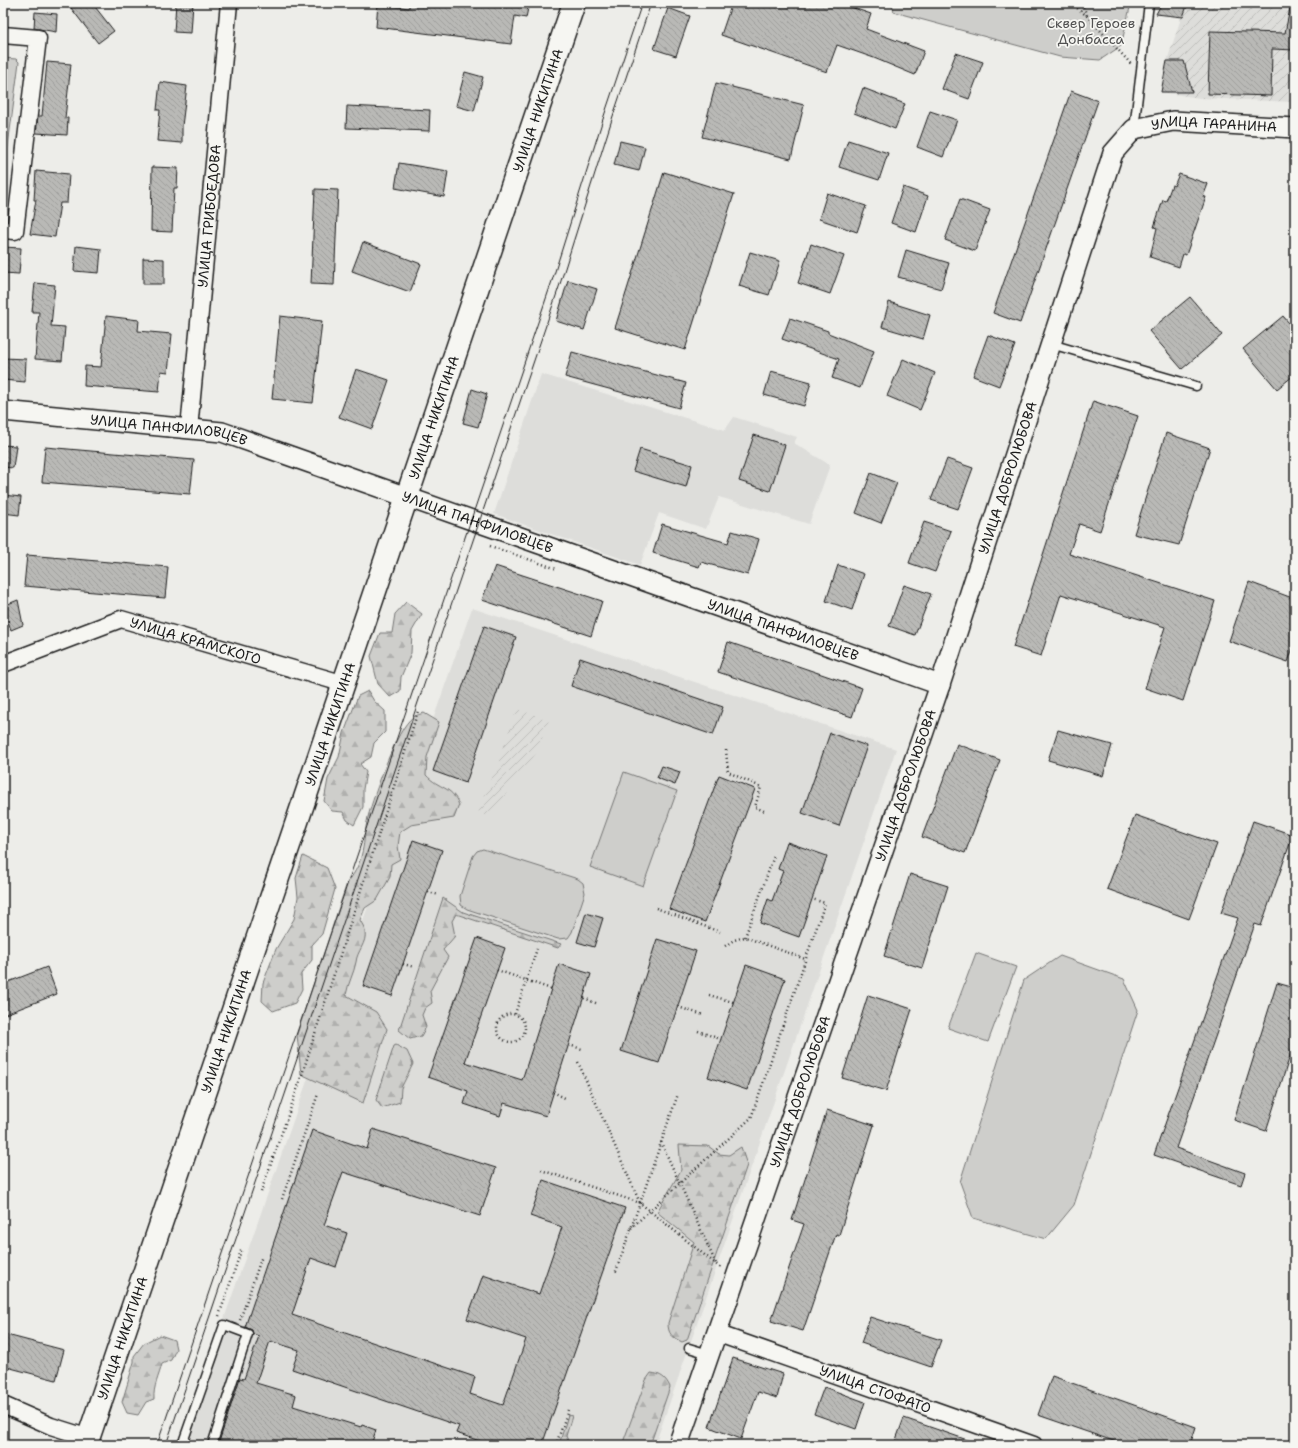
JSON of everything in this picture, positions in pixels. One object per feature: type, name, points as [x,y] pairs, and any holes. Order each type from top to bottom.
[{"type":"main road","name":"УЛИЦА НИКИТИНА","points":[[88,1442],[574,3]]},
{"type":"street","name":"УЛИЦА ГРИБОЕДОВА","points":[[188,429],[229,3]]},
{"type":"street","points":[[3,34],[38,38],[15,231],[3,230]]},
{"type":"street","name":"УЛИЦА ГАРАНИНА","points":[[1134,129],[1173,121],[1295,128]]},
{"type":"street","name":"УЛИЦА ДОБРОЛЮБОВА","points":[[678,1445],[940,685],[1113,153],[1134,129]]},
{"type":"street","name":"УЛИЦА ПАНФИЛОВЦЕВ","points":[[3,411],[222,432],[940,685]]},
{"type":"street","name":"УЛИЦА КРАМСКОГО","points":[[3,664],[121,619],[345,684]]},
{"type":"street","name":"УЛИЦА СТОФАТО","points":[[716,1333],[1034,1445]]},
{"type":"street","points":[[3,1405],[88,1442]]},
{"type":"lane","points":[[1134,129],[1149,3]]},
{"type":"lane","points":[[1051,344],[1196,386]]},
{"type":"lane","points":[[182,1445],[224,1325],[248,1334],[212,1445]]},
{"type":"lane","points":[[689,1348],[709,1354]]},
{"type":"path","points":[[1071,3],[1087,16],[1140,74]]},
{"type":"path","points":[[1082,3],[1087,16]]},
{"type":"path","points":[[261,1192],[298,1087],[418,711]]},
{"type":"path","points":[[726,750],[728,772],[761,788],[755,807],[764,811]]},
{"type":"path","points":[[744,937],[774,856]]},
{"type":"path","points":[[428,892],[439,895]]},
{"type":"path","points":[[631,1228],[751,1118],[825,903],[812,899]]},
{"type":"path","points":[[656,908],[720,932]]},
{"type":"path","points":[[724,946],[734,940],[744,937],[806,959]]},
{"type":"path","points":[[515,1014],[537,949]]},
{"type":"path","points":[[403,964],[414,967]]},
{"type":"path","points":[[497,970],[551,989]]},
{"type":"path","points":[[709,995],[733,1002]]},
{"type":"path","points":[[584,998],[598,1004]]},
{"type":"path","points":[[678,1007],[703,1015]]},
{"type":"path","points":[[515,1014],[522,1018],[526,1026],[523,1036],[513,1043],[504,1042],[497,1034],[496,1026],[502,1016],[515,1014]]},
{"type":"path","points":[[698,1031],[720,1039]]},
{"type":"path","points":[[569,1045],[582,1049]]},
{"type":"path","points":[[578,1062],[640,1203]]},
{"type":"path","points":[[553,1092],[565,1098]]},
{"type":"path","points":[[282,1199],[318,1094]]},
{"type":"path","points":[[615,1274],[678,1094]]},
{"type":"path","points":[[661,1142],[717,1266]]},
{"type":"path","points":[[541,1170],[640,1203],[717,1266],[736,1276]]},
{"type":"path","points":[[237,1330],[262,1256]]},
{"type":"path","points":[[556,1445],[568,1410]]},
{"type":"shaded area","points":[[1186,3],[1295,3],[1295,102],[1200,98],[1161,92],[1167,61]]},
{"type":"shaded area","points":[[541,374],[725,430],[734,417],[797,437],[794,443],[830,465],[809,524],[719,497],[706,529],[659,513],[640,565],[494,514]]},
{"type":"shaded area","points":[[472,608],[896,749],[655,1445],[180,1445]]},
{"type":"shaded area","points":[[517,709],[549,720],[537,752],[488,818],[477,816]]},
{"type":"green space","name":"Сквер Героев Донбасса","points":[[892,3],[1131,3],[1121,46],[1100,60],[1060,57],[894,12]]},
{"type":"green space","points":[[3,58],[16,59],[19,62],[3,184]]},
{"type":"green space","points":[[406,602],[422,614],[412,631],[411,653],[401,677],[400,691],[390,697],[378,684],[371,656],[380,633],[392,633],[395,614]]},
{"type":"green space","points":[[368,691],[374,701],[385,711],[385,732],[374,743],[371,757],[360,764],[366,772],[363,789],[363,807],[354,825],[347,820],[343,812],[332,811],[324,801],[328,779],[339,757],[344,733],[358,696]]},
{"type":"green space","points":[[424,713],[439,722],[427,757],[426,775],[431,780],[453,794],[459,805],[454,818],[411,825],[400,832],[398,846],[400,859],[391,864],[390,877],[377,900],[365,908],[360,920],[365,930],[365,940],[357,958],[346,995],[376,1012],[387,1029],[363,1103],[301,1074],[297,1034],[347,883],[353,875],[360,859],[368,817],[386,763],[406,724],[413,717]]},
{"type":"green space","points":[[624,772],[677,791],[643,886],[590,867]]},
{"type":"green space","points":[[483,849],[578,879],[583,883],[585,893],[572,932],[568,938],[558,939],[467,909],[461,905],[460,896],[473,856],[477,851]]},
{"type":"green space","points":[[303,856],[327,868],[335,889],[322,934],[312,945],[312,960],[301,974],[302,989],[295,1003],[273,1011],[262,1001],[263,983],[276,949],[294,919],[298,897],[296,878]]},
{"type":"green space","points":[[443,898],[463,912],[561,944],[558,948],[456,914],[452,921],[455,936],[443,950],[448,957],[430,991],[432,1003],[425,1008],[422,1015],[426,1027],[421,1036],[410,1039],[399,1030]]},
{"type":"green space","points":[[976,953],[1016,967],[988,1042],[948,1028]]},
{"type":"green space","points":[[1060,956],[1124,979],[1138,1010],[1074,1205],[1046,1239],[973,1218],[960,1182],[1024,980]]},
{"type":"green space","points":[[396,1045],[407,1051],[413,1064],[401,1088],[400,1102],[382,1108],[376,1100],[394,1046]]},
{"type":"green space","points":[[679,1145],[708,1146],[719,1154],[729,1155],[741,1147],[747,1165],[687,1340],[682,1342],[671,1335],[668,1323],[694,1242],[657,1212],[681,1170]]},
{"type":"green space","points":[[160,1335],[174,1340],[176,1349],[171,1360],[162,1364],[155,1386],[154,1399],[146,1402],[138,1415],[127,1413],[122,1402],[134,1362],[134,1356],[144,1343]]},
{"type":"green space","points":[[651,1373],[658,1374],[663,1377],[670,1387],[650,1445],[622,1445],[646,1380]]},
{"type":"green space","points":[[568,1415],[572,1416],[566,1436],[570,1445],[559,1445]]},
{"type":"building","points":[[78,3],[92,3],[114,31],[98,43],[71,8]]},
{"type":"building","points":[[176,3],[193,3],[191,33],[174,32]]},
{"type":"building","points":[[409,3],[529,3],[526,18],[515,16],[511,44],[376,27],[378,4],[409,8]]},
{"type":"building","points":[[732,3],[839,3],[871,14],[866,29],[924,51],[915,75],[837,45],[827,72],[721,35]]},
{"type":"building","points":[[1162,3],[1188,3],[1183,17],[1156,14]]},
{"type":"building","points":[[668,8],[690,16],[676,56],[654,49]]},
{"type":"building","points":[[1290,8],[1295,9],[1295,50],[1272,49],[1271,96],[1208,94],[1210,31],[1285,33]]},
{"type":"building","points":[[35,12],[57,14],[56,32],[34,28]]},
{"type":"building","points":[[956,53],[983,62],[969,99],[942,89]]},
{"type":"building","points":[[1167,61],[1184,61],[1192,92],[1161,92]]},
{"type":"building","points":[[47,62],[71,64],[65,118],[68,118],[67,135],[36,133],[38,116],[42,116]]},
{"type":"building","points":[[465,72],[483,77],[474,111],[456,106]]},
{"type":"building","points":[[160,82],[187,86],[182,126],[182,143],[157,141],[160,110],[157,110]]},
{"type":"building","points":[[716,83],[804,105],[791,159],[702,137]]},
{"type":"building","points":[[863,88],[905,104],[895,129],[854,113]]},
{"type":"building","points":[[1071,91],[1098,101],[1020,323],[993,313]]},
{"type":"building","points":[[347,106],[430,110],[429,131],[346,128]]},
{"type":"building","points":[[930,111],[957,120],[943,157],[917,147]]},
{"type":"building","points":[[848,140],[888,153],[879,180],[839,167]]},
{"type":"building","points":[[620,141],[645,147],[639,171],[614,165]]},
{"type":"building","points":[[399,163],[448,171],[444,197],[395,188]]},
{"type":"building","points":[[152,167],[178,168],[177,188],[174,188],[172,232],[151,231]]},
{"type":"building","points":[[36,171],[69,174],[67,203],[60,203],[55,237],[30,234],[36,200],[34,200]]},
{"type":"building","points":[[664,172],[734,194],[685,350],[615,328]]},
{"type":"building","points":[[1179,174],[1208,184],[1203,197],[1206,197],[1186,255],[1183,254],[1179,267],[1150,257],[1157,228],[1154,227],[1163,200],[1166,201],[1172,185],[1174,186]]},
{"type":"building","points":[[903,187],[928,196],[916,232],[891,223]]},
{"type":"building","points":[[315,189],[338,190],[334,285],[311,284]]},
{"type":"building","points":[[827,193],[866,206],[857,232],[819,219]]},
{"type":"building","points":[[960,199],[990,210],[975,251],[945,240]]},
{"type":"building","points":[[363,242],[421,264],[410,292],[352,271]]},
{"type":"building","points":[[811,244],[844,256],[830,294],[798,283]]},
{"type":"building","points":[[76,246],[101,249],[99,273],[74,271]]},
{"type":"building","points":[[3,247],[21,248],[19,274],[3,273]]},
{"type":"building","points":[[906,250],[949,263],[941,289],[898,277]]},
{"type":"building","points":[[750,252],[780,261],[769,295],[739,286]]},
{"type":"building","points":[[143,258],[164,259],[164,284],[143,284]]},
{"type":"building","points":[[568,280],[597,289],[584,330],[556,321]]},
{"type":"building","points":[[35,283],[55,285],[51,326],[65,327],[62,361],[35,359],[39,312],[32,312]]},
{"type":"building","points":[[1190,297],[1222,335],[1182,369],[1149,331]]},
{"type":"building","points":[[889,302],[930,315],[923,339],[882,327]]},
{"type":"building","points":[[106,316],[139,320],[138,331],[172,334],[168,372],[161,371],[159,392],[84,386],[85,366],[101,367]]},
{"type":"building","points":[[280,316],[322,321],[313,403],[272,399]]},
{"type":"building","points":[[1283,316],[1295,330],[1295,368],[1290,373],[1293,376],[1277,389],[1243,349]]},
{"type":"building","points":[[790,318],[828,331],[828,333],[874,351],[860,388],[832,378],[839,359],[782,339]]},
{"type":"building","points":[[988,335],[1015,345],[999,386],[973,376]]},
{"type":"building","points":[[572,352],[686,383],[679,408],[565,377]]},
{"type":"building","points":[[3,358],[26,359],[25,382],[3,380]]},
{"type":"building","points":[[903,359],[935,373],[920,410],[887,396]]},
{"type":"building","points":[[356,369],[389,380],[372,429],[339,417]]},
{"type":"building","points":[[771,371],[811,382],[804,406],[764,395]]},
{"type":"building","points":[[472,389],[487,394],[478,427],[463,423]]},
{"type":"building","points":[[1093,401],[1138,416],[1100,531],[1079,524],[1069,554],[1215,601],[1183,701],[1145,688],[1165,627],[1061,594],[1041,656],[1013,647]]},
{"type":"building","points":[[1166,433],[1210,448],[1179,545],[1134,534]]},
{"type":"building","points":[[754,435],[785,445],[770,491],[739,481]]},
{"type":"building","points":[[3,445],[16,446],[13,468],[3,467]]},
{"type":"building","points":[[45,447],[194,460],[190,494],[42,482]]},
{"type":"building","points":[[640,449],[692,465],[686,487],[633,471]]},
{"type":"building","points":[[947,459],[973,468],[958,509],[931,500]]},
{"type":"building","points":[[871,473],[897,483],[881,523],[856,513]]},
{"type":"building","points":[[3,495],[21,497],[19,515],[3,513]]},
{"type":"building","points":[[924,522],[951,531],[935,572],[909,563]]},
{"type":"building","points":[[662,524],[728,543],[732,531],[759,539],[748,575],[701,562],[699,567],[653,553]]},
{"type":"building","points":[[27,555],[168,567],[165,598],[24,586]]},
{"type":"building","points":[[838,565],[864,574],[852,610],[826,601]]},
{"type":"building","points":[[495,566],[602,601],[591,636],[482,600]]},
{"type":"building","points":[[1249,582],[1295,599],[1295,642],[1288,662],[1229,641]]},
{"type":"building","points":[[904,585],[931,594],[915,635],[889,626]]},
{"type":"building","points":[[18,600],[23,625],[11,630],[3,606]]},
{"type":"building","points":[[484,626],[516,637],[466,783],[433,771]]},
{"type":"building","points":[[728,642],[862,688],[852,717],[718,672]]},
{"type":"building","points":[[580,658],[723,707],[713,735],[571,686]]},
{"type":"building","points":[[1058,730],[1112,745],[1103,776],[1048,760]]},
{"type":"building","points":[[830,733],[867,746],[839,826],[802,813]]},
{"type":"building","points":[[957,744],[1000,760],[965,853],[922,837]]},
{"type":"building","points":[[662,766],[680,772],[675,785],[657,778]]},
{"type":"building","points":[[719,775],[755,789],[705,922],[669,909]]},
{"type":"building","points":[[1135,815],[1217,844],[1189,919],[1107,889]]},
{"type":"building","points":[[1253,821],[1293,835],[1261,926],[1255,924],[1176,1148],[1245,1173],[1241,1185],[1154,1155],[1238,918],[1221,913]]},
{"type":"building","points":[[413,840],[442,850],[392,996],[363,986]]},
{"type":"building","points":[[787,842],[827,856],[799,937],[760,923],[768,899],[772,901],[783,871],[778,869]]},
{"type":"building","points":[[910,874],[948,886],[922,968],[884,956]]},
{"type":"building","points":[[586,913],[603,918],[594,947],[577,942]]},
{"type":"building","points":[[477,938],[505,948],[465,1062],[522,1080],[559,964],[591,974],[546,1116],[504,1103],[500,1116],[464,1104],[468,1091],[428,1077]]},
{"type":"building","points":[[657,939],[696,951],[659,1063],[621,1051]]},
{"type":"building","points":[[746,965],[785,979],[747,1090],[708,1077]]},
{"type":"building","points":[[47,967],[57,994],[3,1015],[3,984]]},
{"type":"building","points":[[1277,983],[1295,988],[1295,1040],[1266,1131],[1234,1120]]},
{"type":"building","points":[[868,995],[912,1009],[886,1091],[842,1078]]},
{"type":"building","points":[[827,1110],[874,1125],[839,1235],[836,1234],[803,1331],[771,1321],[804,1224],[792,1220]]},
{"type":"building","points":[[373,1129],[496,1168],[480,1216],[343,1172],[324,1225],[347,1233],[336,1267],[311,1258],[292,1315],[475,1377],[470,1394],[503,1405],[526,1339],[467,1319],[483,1275],[539,1294],[562,1227],[530,1216],[543,1180],[625,1208],[542,1445],[492,1445],[456,1433],[459,1426],[292,1369],[299,1350],[270,1341],[256,1383],[296,1395],[293,1406],[361,1427],[362,1425],[376,1430],[371,1445],[218,1445],[240,1378],[244,1379],[259,1336],[253,1334],[252,1330],[245,1327],[312,1130],[367,1149]]},
{"type":"building","points":[[870,1317],[941,1340],[931,1367],[861,1343]]},
{"type":"building","points":[[3,1334],[64,1350],[56,1380],[3,1366]]},
{"type":"building","points":[[733,1358],[783,1374],[777,1398],[758,1392],[741,1439],[709,1427]]},
{"type":"building","points":[[1052,1376],[1196,1427],[1190,1445],[1125,1445],[1038,1415]]},
{"type":"building","points":[[824,1387],[865,1402],[856,1429],[814,1414]]},
{"type":"building","points":[[904,1418],[976,1443],[976,1445],[894,1445]]},
{"type":"tram line","points":[[157,1445],[552,281],[603,119],[642,3]]},
{"type":"tram line","points":[[166,1445],[560,284],[613,116],[651,3]]}]
